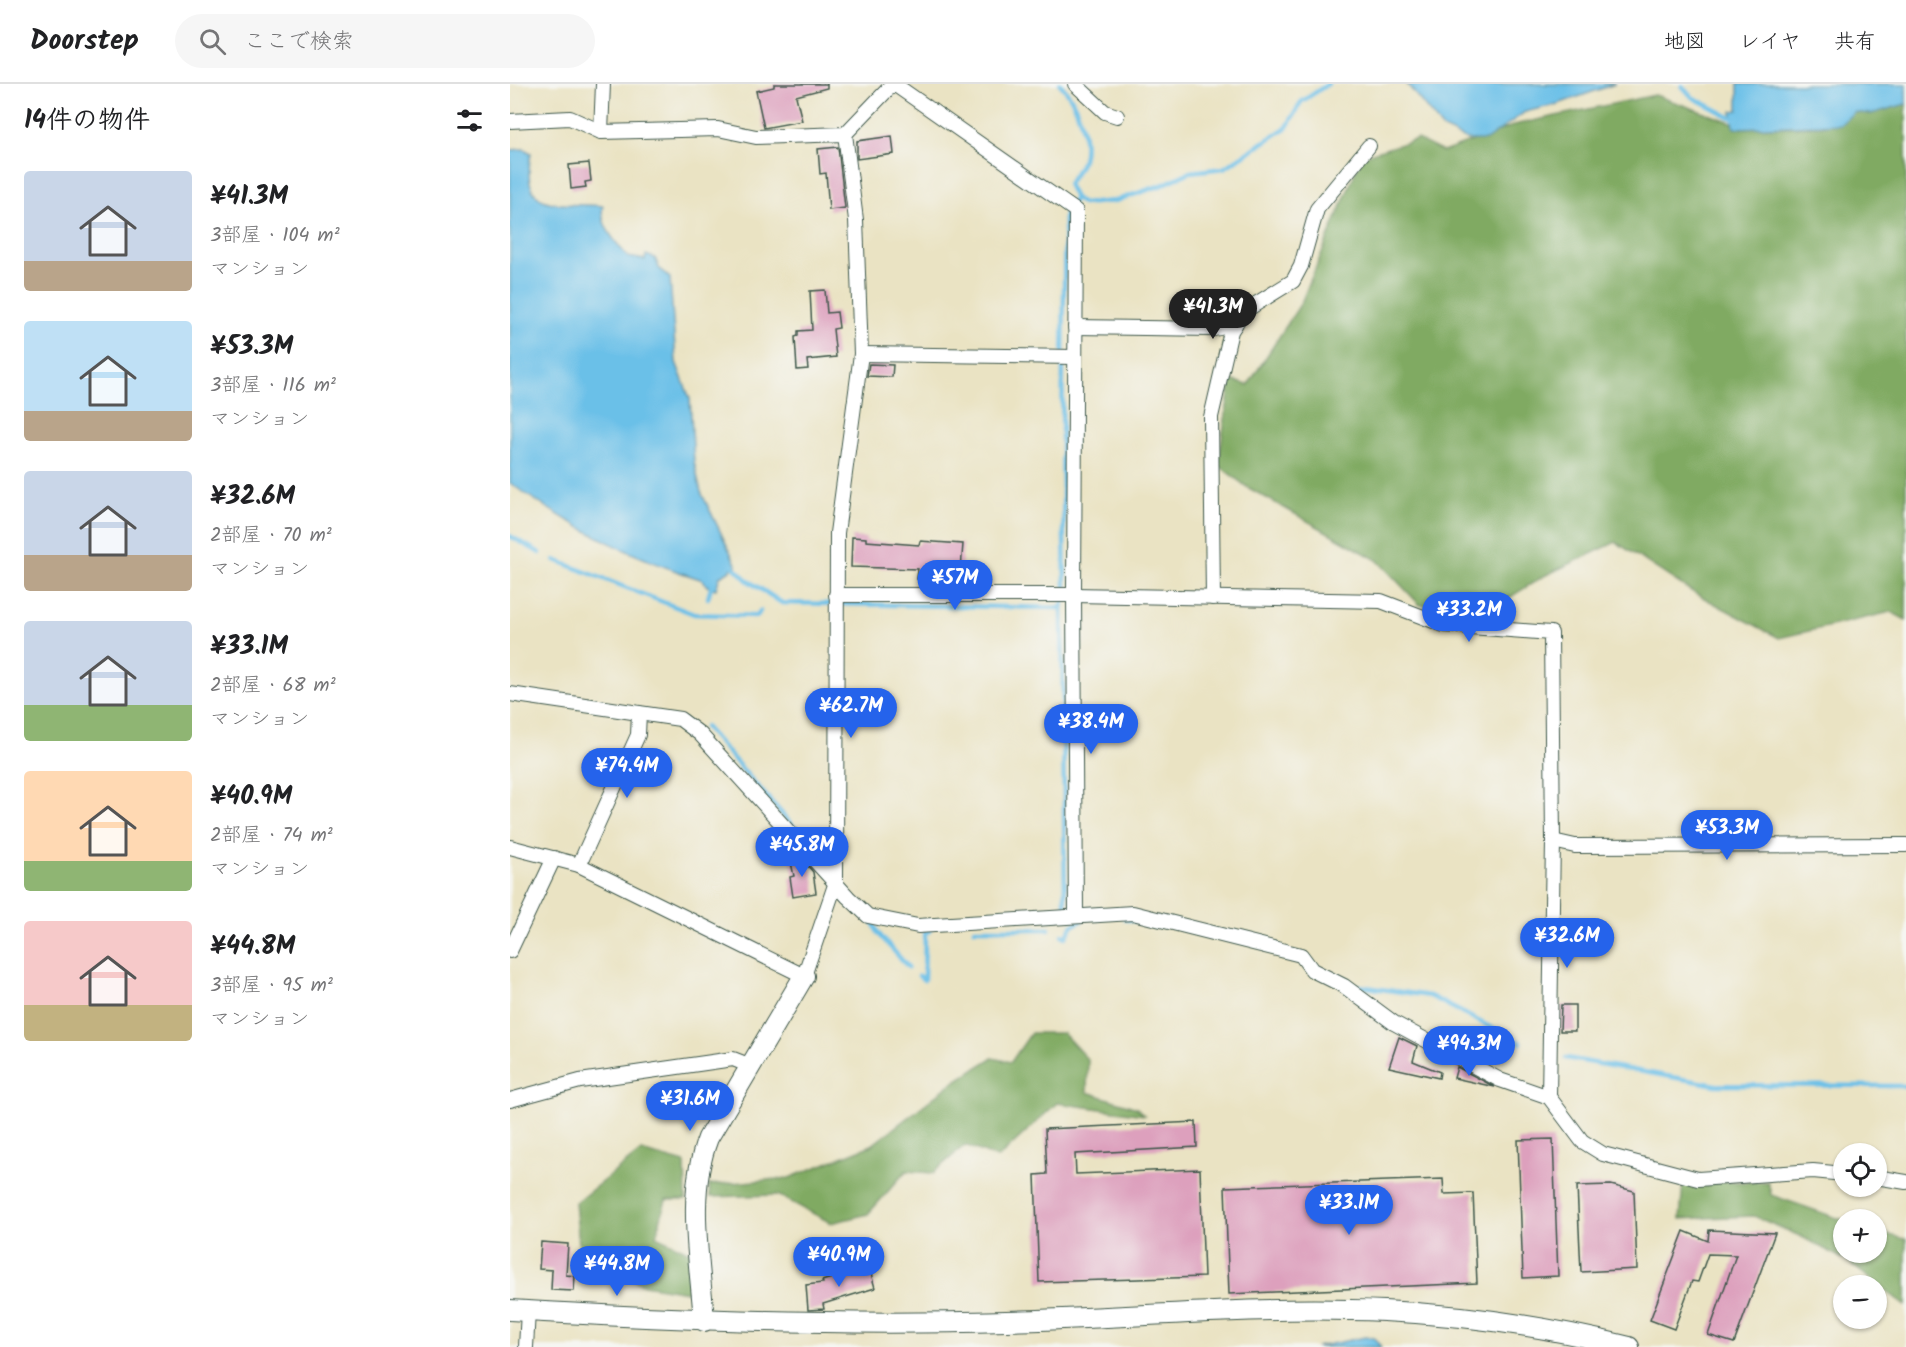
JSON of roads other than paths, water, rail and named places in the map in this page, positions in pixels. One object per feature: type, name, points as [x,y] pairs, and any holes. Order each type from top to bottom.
[{"type":"street","points":[[601,132],[603,84]]},
{"type":"street","points":[[510,121],[570,118],[601,132],[718,129],[756,137],[844,134],[894,84],[1076,211],[1073,915]]},
{"type":"street","points":[[1075,84],[1105,112],[1117,116]]},
{"type":"street","points":[[704,1321],[695,1187],[701,1156],[708,1138],[804,976],[836,882],[837,533],[861,354],[856,220],[844,134]]},
{"type":"street","points":[[1213,598],[1210,417],[1231,331],[1251,307],[1293,281],[1301,266],[1317,209],[1369,146]]},
{"type":"street","points":[[1075,327],[1214,329],[1235,325]]},
{"type":"street","points":[[861,354],[1075,357]]},
{"type":"street","points":[[836,595],[1074,595],[1381,601],[1444,625],[1551,633],[1553,841],[1549,1097]]},
{"type":"street","points":[[510,694],[639,717],[680,719],[700,734],[871,917],[918,926],[1133,913],[1301,955],[1312,970],[1344,986],[1394,1023],[1500,1080],[1549,1097],[1582,1141],[1603,1154],[1628,1163],[1698,1179],[1813,1171],[1833,1173]]},
{"type":"street","points":[[579,865],[638,735],[639,717]]},
{"type":"street","points":[[1553,841],[1575,846],[1906,845]]},
{"type":"street","points":[[510,847],[579,865],[804,976]]},
{"type":"street","points":[[510,951],[554,858]]},
{"type":"street","points":[[510,1100],[580,1081],[733,1059],[751,1066]]},
{"type":"street","points":[[1887,1179],[1906,1182]]},
{"type":"street","points":[[526,1347],[522,1313],[838,1324],[1270,1311],[1384,1311],[1496,1322],[1629,1347]]},
{"type":"water","points":[[1407,84],[1615,84],[1558,104],[1525,112],[1486,140],[1467,140],[1443,129]]},
{"type":"water","points":[[1738,84],[1906,84],[1906,104],[1871,114],[1854,112],[1841,124],[1734,128],[1732,111],[1738,110]]},
{"type":"water","points":[[524,149],[531,153],[529,173],[531,188],[538,197],[547,202],[559,204],[603,206],[602,213],[606,226],[628,257],[645,260],[646,255],[655,258],[659,268],[670,278],[676,362],[690,399],[694,462],[701,492],[737,566],[720,576],[716,589],[707,586],[703,580],[651,562],[602,539],[555,513],[510,483],[510,150]]},
{"type":"water","points":[[1365,1337],[1374,1338],[1381,1347],[1316,1347]]},
{"type":"waterway","points":[[1060,84],[1076,109],[1084,140],[1082,162],[1068,184],[1075,198],[1065,213],[1062,439],[1065,588],[1062,608]]},
{"type":"waterway","points":[[1075,198],[1083,204],[1115,201],[1162,185],[1190,172],[1224,168],[1287,127],[1301,102],[1328,84]]},
{"type":"waterway","points":[[1682,86],[1692,97],[1734,119]]},
{"type":"waterway","points":[[510,536],[540,553]]},
{"type":"waterway","points":[[555,560],[694,614],[757,616],[760,611]]},
{"type":"waterway","points":[[735,568],[747,580],[782,603],[1062,608],[1065,906],[1070,913]]},
{"type":"waterway","points":[[708,598],[711,587]]},
{"type":"waterway","points":[[705,727],[800,834]]},
{"type":"waterway","points":[[1125,919],[1147,923]]},
{"type":"waterway","points":[[872,920],[878,933],[908,967]]},
{"type":"waterway","points":[[1062,935],[1066,937],[1072,926],[1081,921]]},
{"type":"waterway","points":[[974,929],[1049,929]]},
{"type":"waterway","points":[[919,976],[924,980],[925,933],[930,931]]},
{"type":"waterway","points":[[1359,986],[1430,996],[1521,1043]]},
{"type":"waterway","points":[[1566,1058],[1716,1085],[1906,1086]]}]
